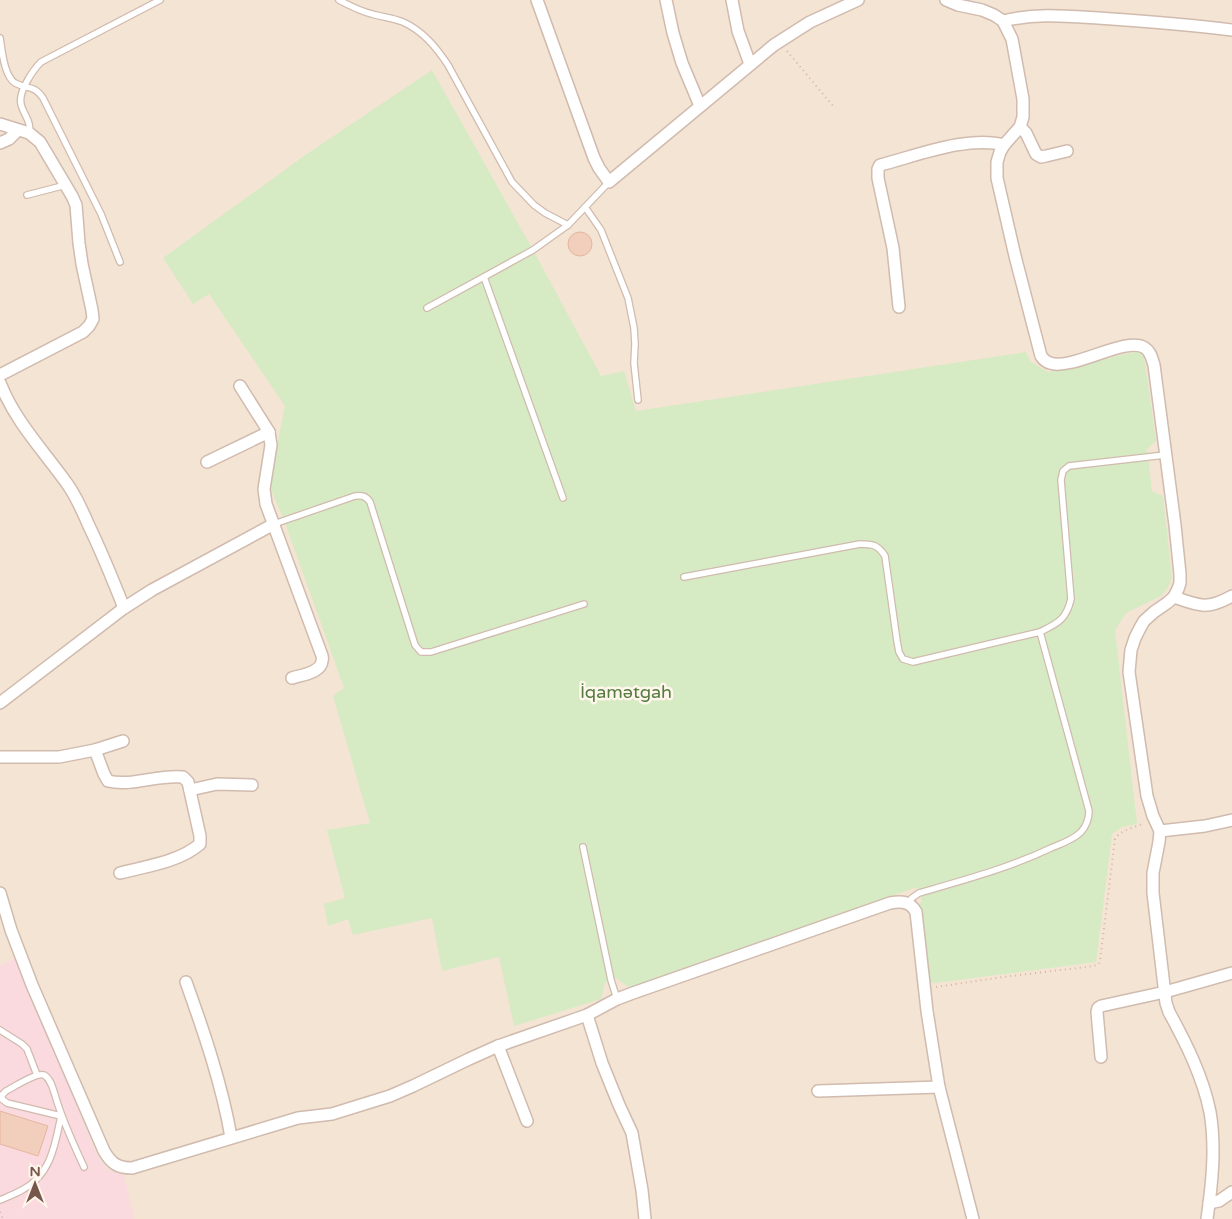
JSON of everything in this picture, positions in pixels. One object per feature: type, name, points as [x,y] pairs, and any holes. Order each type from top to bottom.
[{"type":"street","points":[[537,0],[594,158],[609,182],[780,41],[810,22],[858,0]]},
{"type":"street","points":[[666,0],[682,63],[700,106]]},
{"type":"street","points":[[732,0],[738,31],[750,64]]},
{"type":"street","points":[[946,0],[958,5],[982,10],[1003,20],[1012,39],[1022,99],[1023,117],[1020,127],[1004,145],[998,157],[997,178],[1041,356],[1050,364],[1065,364],[1126,346],[1140,345],[1152,356],[1154,365],[1180,574],[1178,589],[1174,596],[1144,621],[1135,638],[1130,650],[1129,672],[1146,796],[1160,831],[1160,842],[1153,873],[1152,893],[1165,992],[1169,1012],[1199,1074],[1210,1111],[1213,1161],[1207,1219]]},
{"type":"street","points":[[1003,20],[1042,15],[1158,21],[1232,30]]},
{"type":"street","points":[[0,124],[24,132],[40,142],[76,205],[82,264],[92,310],[90,326],[83,332],[0,375]]},
{"type":"street","points":[[1020,127],[1026,134],[1036,154],[1041,157],[1067,151]]},
{"type":"street","points":[[0,144],[24,132]]},
{"type":"street","points":[[899,307],[893,248],[878,178],[880,165],[954,145],[993,142],[1004,145]]},
{"type":"street","points":[[240,386],[268,432],[271,445],[264,489],[266,504],[321,653],[322,661],[320,667],[315,671],[292,678]]},
{"type":"street","points":[[1,391],[26,430],[69,486],[77,500],[108,566],[124,608]]},
{"type":"street","points":[[208,462],[268,432]]},
{"type":"street","points":[[0,703],[124,608],[152,590],[274,524]]},
{"type":"street","points":[[1174,596],[1204,605],[1214,604],[1232,596]]},
{"type":"street","points":[[0,757],[59,757],[95,750],[123,741]]},
{"type":"street","points":[[95,750],[108,781],[118,783],[173,776],[183,777],[188,782],[200,836],[200,844],[192,851],[172,860],[120,874]]},
{"type":"street","points":[[190,790],[217,784],[252,785]]},
{"type":"street","points":[[1160,831],[1205,826],[1232,820]]},
{"type":"street","points":[[0,893],[11,930],[32,985],[104,1151],[109,1160],[123,1168],[132,1168],[298,1118],[341,1112],[390,1096],[498,1046],[588,1015],[617,999],[890,904],[907,903],[916,912],[924,989],[939,1087],[973,1219]]},
{"type":"street","points":[[1100,1057],[1098,1008],[1232,973]]},
{"type":"street","points":[[186,982],[204,1034],[228,1119],[230,1137]]},
{"type":"street","points":[[588,1015],[602,1063],[618,1105],[632,1133],[645,1219]]},
{"type":"street","points":[[498,1046],[527,1121]]},
{"type":"street","points":[[818,1091],[939,1087]]},
{"type":"street","points":[[1210,1203],[1219,1201],[1232,1192]]},
{"type":"lane","points":[[24,132],[30,125],[21,104],[22,91],[41,62],[160,0]]},
{"type":"lane","points":[[339,0],[370,14],[401,21],[418,30],[436,48],[448,65],[512,182],[534,205],[568,225]]},
{"type":"lane","points":[[0,38],[9,77],[15,83],[37,90],[43,98],[101,214],[120,262]]},
{"type":"lane","points":[[428,308],[533,250],[568,225],[609,182]]},
{"type":"lane","points":[[27,195],[66,185]]},
{"type":"lane","points":[[585,207],[601,230],[628,298],[634,328],[634,363],[638,400]]},
{"type":"lane","points":[[484,277],[563,498]]},
{"type":"lane","points":[[684,577],[860,544],[871,544],[880,548],[885,556],[896,641],[899,652],[904,659],[913,662],[1040,632],[1064,617],[1071,599],[1061,480],[1064,471],[1069,466],[1165,455]]},
{"type":"lane","points":[[274,524],[355,496],[362,495],[366,497],[370,502],[415,645],[421,652],[431,652],[584,604]]},
{"type":"lane","points":[[907,903],[919,893],[1028,859],[1070,839],[1081,832],[1088,821],[1089,811],[1040,632]]},
{"type":"lane","points":[[583,847],[610,980],[617,999]]},
{"type":"lane","points":[[0,1030],[27,1049],[37,1075]]},
{"type":"lane","points":[[61,1116],[7,1103],[2,1099],[2,1095],[37,1075],[47,1077],[52,1084],[61,1116],[84,1167]]},
{"type":"lane","points":[[0,1200],[23,1190],[36,1180],[47,1166],[53,1153],[61,1116]]},
{"type":"path","points":[[780,41],[833,106]]},
{"type":"path","points":[[924,989],[1099,964],[1116,839],[1122,832],[1143,824],[1153,816]]},
{"type":"path","points":[[0,1212],[3,1219]]},
{"type":"shaded area","points":[[0,0],[1232,0],[1232,1219],[0,1219]]},
{"type":"shaded area","points":[[16,958],[94,1148],[101,1162],[109,1170],[124,1175],[134,1219],[0,1219],[0,966]]},
{"type":"green space","name":"İqamətgah","points":[[432,70],[601,376],[624,371],[636,411],[1026,352],[1031,362],[1048,372],[1139,351],[1144,356],[1156,441],[1147,449],[1152,491],[1163,496],[1172,578],[1161,596],[1126,613],[1115,630],[1137,824],[1122,827],[1112,834],[1096,962],[927,984],[919,905],[922,901],[917,887],[630,988],[616,978],[605,982],[601,999],[514,1026],[499,957],[442,971],[432,918],[353,935],[348,919],[328,926],[324,904],[345,898],[327,830],[370,823],[333,696],[344,688],[284,520],[269,485],[285,406],[209,294],[193,304],[163,258],[304,156]]},
{"type":"building","points":[[580,232],[589,235],[592,244],[589,253],[580,256],[571,253],[568,244],[571,235]]},
{"type":"building","points":[[0,1111],[48,1126],[38,1156],[0,1144]]}]
